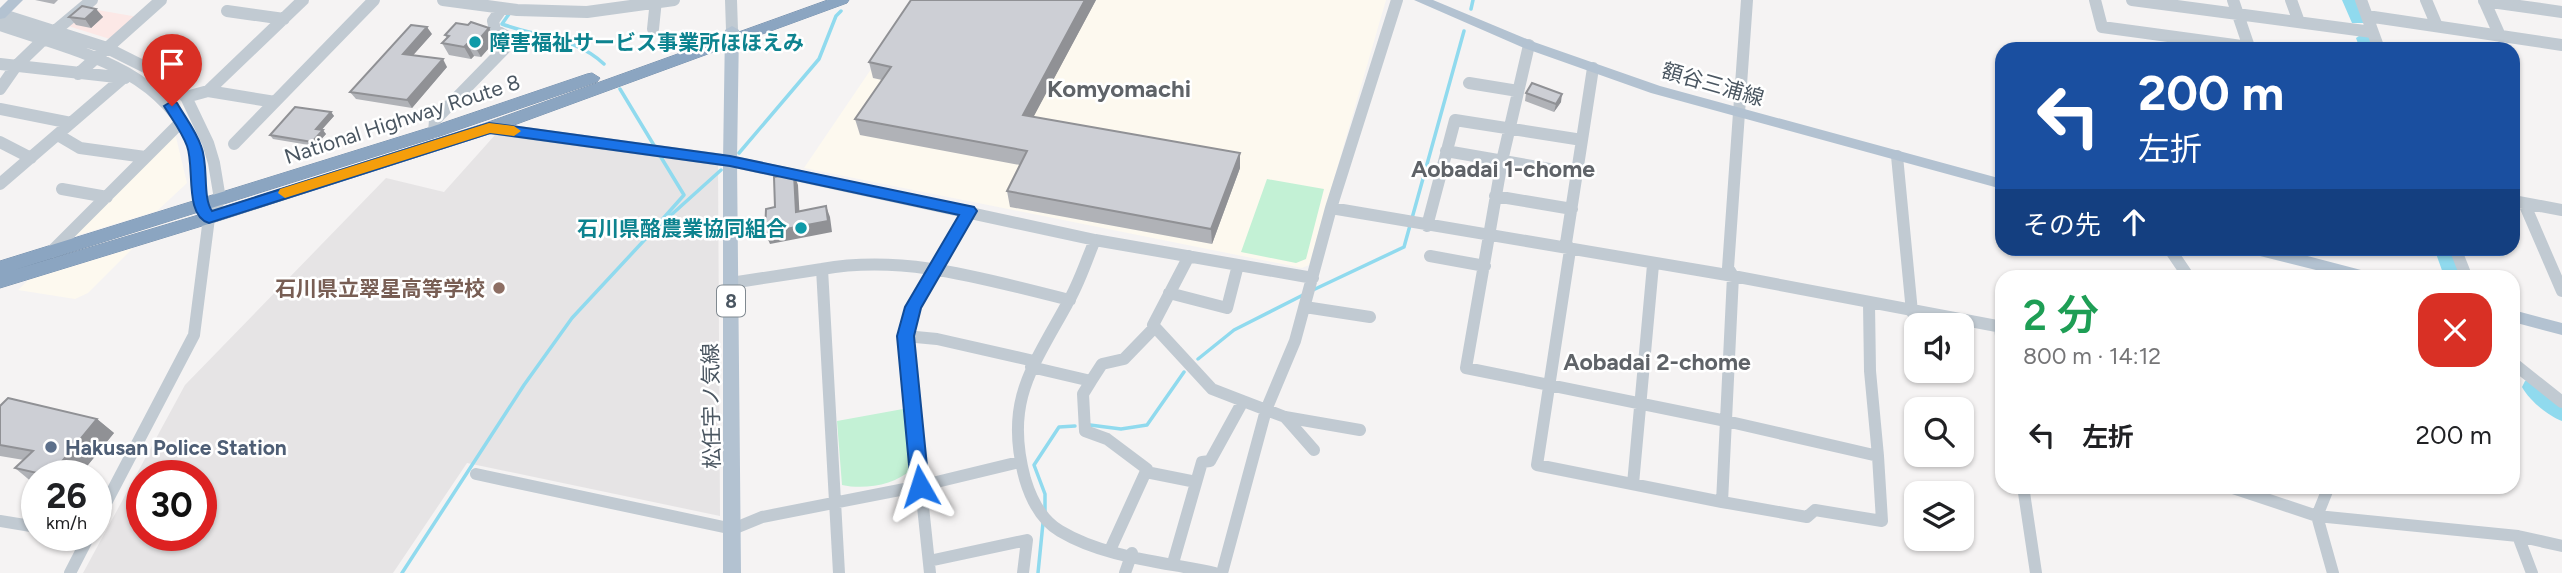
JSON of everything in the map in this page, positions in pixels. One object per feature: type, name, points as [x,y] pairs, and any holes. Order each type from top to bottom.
[{"type":"highway","name":"National Highway Route 8","points":[[0,268],[204,212],[489,128],[732,35],[813,0]]},
{"type":"highway","name":"National Highway Route 8","points":[[0,281],[204,212],[220,199],[842,0]]},
{"type":"main road","points":[[0,15],[16,0]]},
{"type":"main road","name":"額谷三浦線","points":[[1421,0],[1529,45],[1593,68],[1740,114],[1995,182]]},
{"type":"main road","name":"松任宇ノ気線","points":[[732,35],[730,161],[733,573]]},
{"type":"main road","points":[[2283,256],[2338,270]]},
{"type":"main road","points":[[2520,318],[2562,329]]},
{"type":"street","points":[[56,30],[92,0]]},
{"type":"street","points":[[146,0],[160,1]]},
{"type":"street","points":[[208,91],[303,0]]},
{"type":"street","points":[[234,144],[374,0]]},
{"type":"street","points":[[443,0],[509,9],[587,12],[674,0]]},
{"type":"street","points":[[587,12],[588,0]]},
{"type":"street","points":[[731,0],[732,35]]},
{"type":"street","points":[[1222,573],[1266,410],[1295,341],[1331,208],[1397,0]]},
{"type":"street","points":[[1723,502],[1733,276],[1728,268],[1747,0]]},
{"type":"street","points":[[2095,0],[2102,27],[2212,42]]},
{"type":"street","points":[[2132,0],[2174,3],[2237,15],[2372,32]]},
{"type":"street","points":[[2233,0],[2247,42]]},
{"type":"street","points":[[2291,0],[2299,22]]},
{"type":"street","points":[[2361,0],[2376,42]]},
{"type":"street","points":[[2426,0],[2437,26]]},
{"type":"street","points":[[78,74],[160,1]]},
{"type":"street","points":[[653,29],[656,1]]},
{"type":"street","points":[[2484,1],[2500,36]]},
{"type":"street","points":[[2484,1],[2562,12]]},
{"type":"street","points":[[434,132],[435,120],[513,40],[495,30],[493,21],[509,9]]},
{"type":"street","points":[[227,11],[284,19]]},
{"type":"street","points":[[0,15],[56,30],[107,48],[153,71],[186,97],[208,142],[220,199]]},
{"type":"street","points":[[2367,16],[2562,45]]},
{"type":"street","points":[[0,25],[97,57],[135,77],[172,106],[194,146],[200,170],[204,212],[194,335],[112,491]]},
{"type":"street","points":[[0,89],[16,66],[44,40]]},
{"type":"street","points":[[1529,45],[1495,196],[1485,266],[1465,368],[1726,421],[1878,456]]},
{"type":"street","points":[[0,64],[122,79],[135,77]]},
{"type":"street","points":[[1593,68],[1566,243],[1570,250],[1537,465],[1807,517],[1815,510],[1882,521],[1870,372],[1869,304]]},
{"type":"street","points":[[0,184],[122,79]]},
{"type":"street","points":[[1469,83],[1518,91]]},
{"type":"street","points":[[186,97],[208,91],[275,102]]},
{"type":"street","points":[[0,109],[71,123]]},
{"type":"street","points":[[1417,225],[1455,120],[1582,140]]},
{"type":"street","points":[[51,253],[182,121]]},
{"type":"street","points":[[489,128],[730,161],[1095,240],[1238,265],[1370,317]]},
{"type":"street","points":[[58,135],[80,148],[145,157]]},
{"type":"street","points":[[0,142],[31,158]]},
{"type":"street","points":[[1446,151],[1578,174]]},
{"type":"street","points":[[1898,156],[1912,312]]},
{"type":"street","points":[[62,189],[107,197]]},
{"type":"street","points":[[1495,196],[1572,209]]},
{"type":"street","points":[[2520,202],[2562,210]]},
{"type":"street","points":[[2520,204],[2562,291]]},
{"type":"street","points":[[1331,208],[1653,265],[1733,276],[1995,326]]},
{"type":"street","points":[[969,211],[913,307],[905,336],[930,567],[1027,540],[1023,573]]},
{"type":"street","points":[[1095,240],[1070,300],[1032,364],[1023,384],[1016,413],[1018,462],[1033,504],[1041,515],[1064,534],[1215,573]]},
{"type":"street","points":[[1189,256],[1153,325],[1212,388],[1285,417],[1360,430]]},
{"type":"street","points":[[1430,256],[1485,266]]},
{"type":"street","points":[[731,284],[850,262],[884,261],[1070,300]]},
{"type":"street","points":[[1169,293],[1225,312],[1238,265]]},
{"type":"street","points":[[1633,484],[1653,265]]},
{"type":"street","points":[[822,269],[839,573]]},
{"type":"street","points":[[1111,548],[1147,469],[1107,439],[1086,431],[1083,394],[1102,364],[1124,359],[1155,327]]},
{"type":"street","points":[[905,336],[937,339],[1091,381]]},
{"type":"street","points":[[2520,369],[2562,402]]},
{"type":"street","points":[[1173,563],[1202,462],[1210,461],[1243,401]]},
{"type":"street","points":[[1285,417],[1314,450]]},
{"type":"street","points":[[476,474],[733,529],[762,517],[920,486],[1018,462]]},
{"type":"street","points":[[1146,472],[1196,482]]},
{"type":"street","points":[[2024,494],[2036,573]]},
{"type":"street","points":[[2251,494],[2317,516],[2518,536],[2562,545]]},
{"type":"street","points":[[2326,494],[2317,516],[2333,573]]},
{"type":"street","points":[[0,521],[21,524]]},
{"type":"street","points":[[2518,536],[2532,573]]},
{"type":"street","points":[[70,573],[81,551]]},
{"type":"street","points":[[1125,573],[1132,553]]},
{"type":"shaded area","points":[[918,0],[1386,0],[1309,265],[1302,268],[804,168]]},
{"type":"shaded area","points":[[86,8],[138,17],[113,40],[65,25]]},
{"type":"shaded area","points":[[175,133],[187,183],[157,211],[69,238]]},
{"type":"shaded area","name":"石川県立翠星高等学校","points":[[495,135],[718,162],[720,516],[467,463],[393,573],[83,573],[95,551],[112,551],[112,520],[126,494],[126,551],[217,551],[217,460],[144,460],[185,385],[386,178],[444,192]]},
{"type":"shaded area","points":[[133,248],[88,293],[75,299],[18,290],[28,280]]},
{"type":"green space","points":[[1267,179],[1324,189],[1306,259],[1296,263],[1241,252]]},
{"type":"green space","points":[[903,409],[912,469],[897,479],[879,485],[842,485],[837,421]]},
{"type":"building","points":[[911,0],[1085,0],[1023,115],[1240,153],[1211,229],[1007,191],[1027,151],[855,119],[891,67],[869,62]]},
{"type":"building","points":[[82,6],[96,9],[85,19],[69,17]]},
{"type":"building","points":[[471,22],[489,28],[474,45],[467,44],[464,47],[442,43],[449,36],[445,35],[456,23],[468,25]]},
{"type":"building","points":[[411,25],[427,27],[403,54],[443,59],[407,100],[350,92]]},
{"type":"building","points":[[1532,83],[1562,94],[1556,104],[1526,93]]},
{"type":"building","points":[[295,107],[331,112],[316,129],[323,130],[312,142],[270,135]]},
{"type":"building","points":[[794,174],[796,212],[826,206],[828,221],[765,233],[766,209],[775,207],[774,177]]},
{"type":"building","points":[[8,398],[97,419],[63,460],[23,460],[33,451],[0,445],[0,406]]},
{"type":"waterway","points":[[1471,9],[1473,0]]},
{"type":"waterway","points":[[2351,0],[2358,19]]},
{"type":"waterway","points":[[739,153],[819,59],[836,16],[841,11]]},
{"type":"waterway","points":[[509,14],[502,24],[569,43],[604,64]]},
{"type":"waterway","points":[[1313,290],[1404,247],[1464,31]]},
{"type":"waterway","points":[[2365,38],[2366,42]]},
{"type":"waterway","points":[[620,89],[655,147]]},
{"type":"waterway","points":[[659,154],[684,195],[660,222]]},
{"type":"waterway","points":[[402,573],[524,385],[572,318],[650,234],[721,170]]},
{"type":"waterway","points":[[2447,256],[2452,270]]},
{"type":"waterway","points":[[1198,359],[1234,330],[1303,295]]},
{"type":"waterway","points":[[1090,425],[1121,429],[1147,425],[1184,372]]},
{"type":"waterway","points":[[2533,387],[2562,412]]},
{"type":"waterway","points":[[1045,512],[1045,494],[1034,465],[1059,427],[1075,426]]},
{"type":"waterway","points":[[1038,573],[1043,523]]},
{"type":"slow traffic","points":[[285,193],[489,128],[514,131]]},
{"type":"place","name":"障害福祉サービス事業所ほほえみ","points":[[475,42]]},
{"type":"place","name":"石川県酪農業協同組合","points":[[801,228]]},
{"type":"place","name":"石川県立翠星高等学校","points":[[499,288]]},
{"type":"place","name":"Hakusan Police Station","points":[[51,447]]},
{"type":"district","name":"Komyomachi","points":[[1119,88]]},
{"type":"district","name":"Aobadai 1-chome","points":[[1503,169]]},
{"type":"district","name":"Aobadai 2-chome","points":[[1657,362]]},
{"type":"route","points":[[172,106],[194,146],[200,170],[200,206],[209,218],[489,128],[730,161],[969,211],[913,307],[905,336],[920,486]]}]
